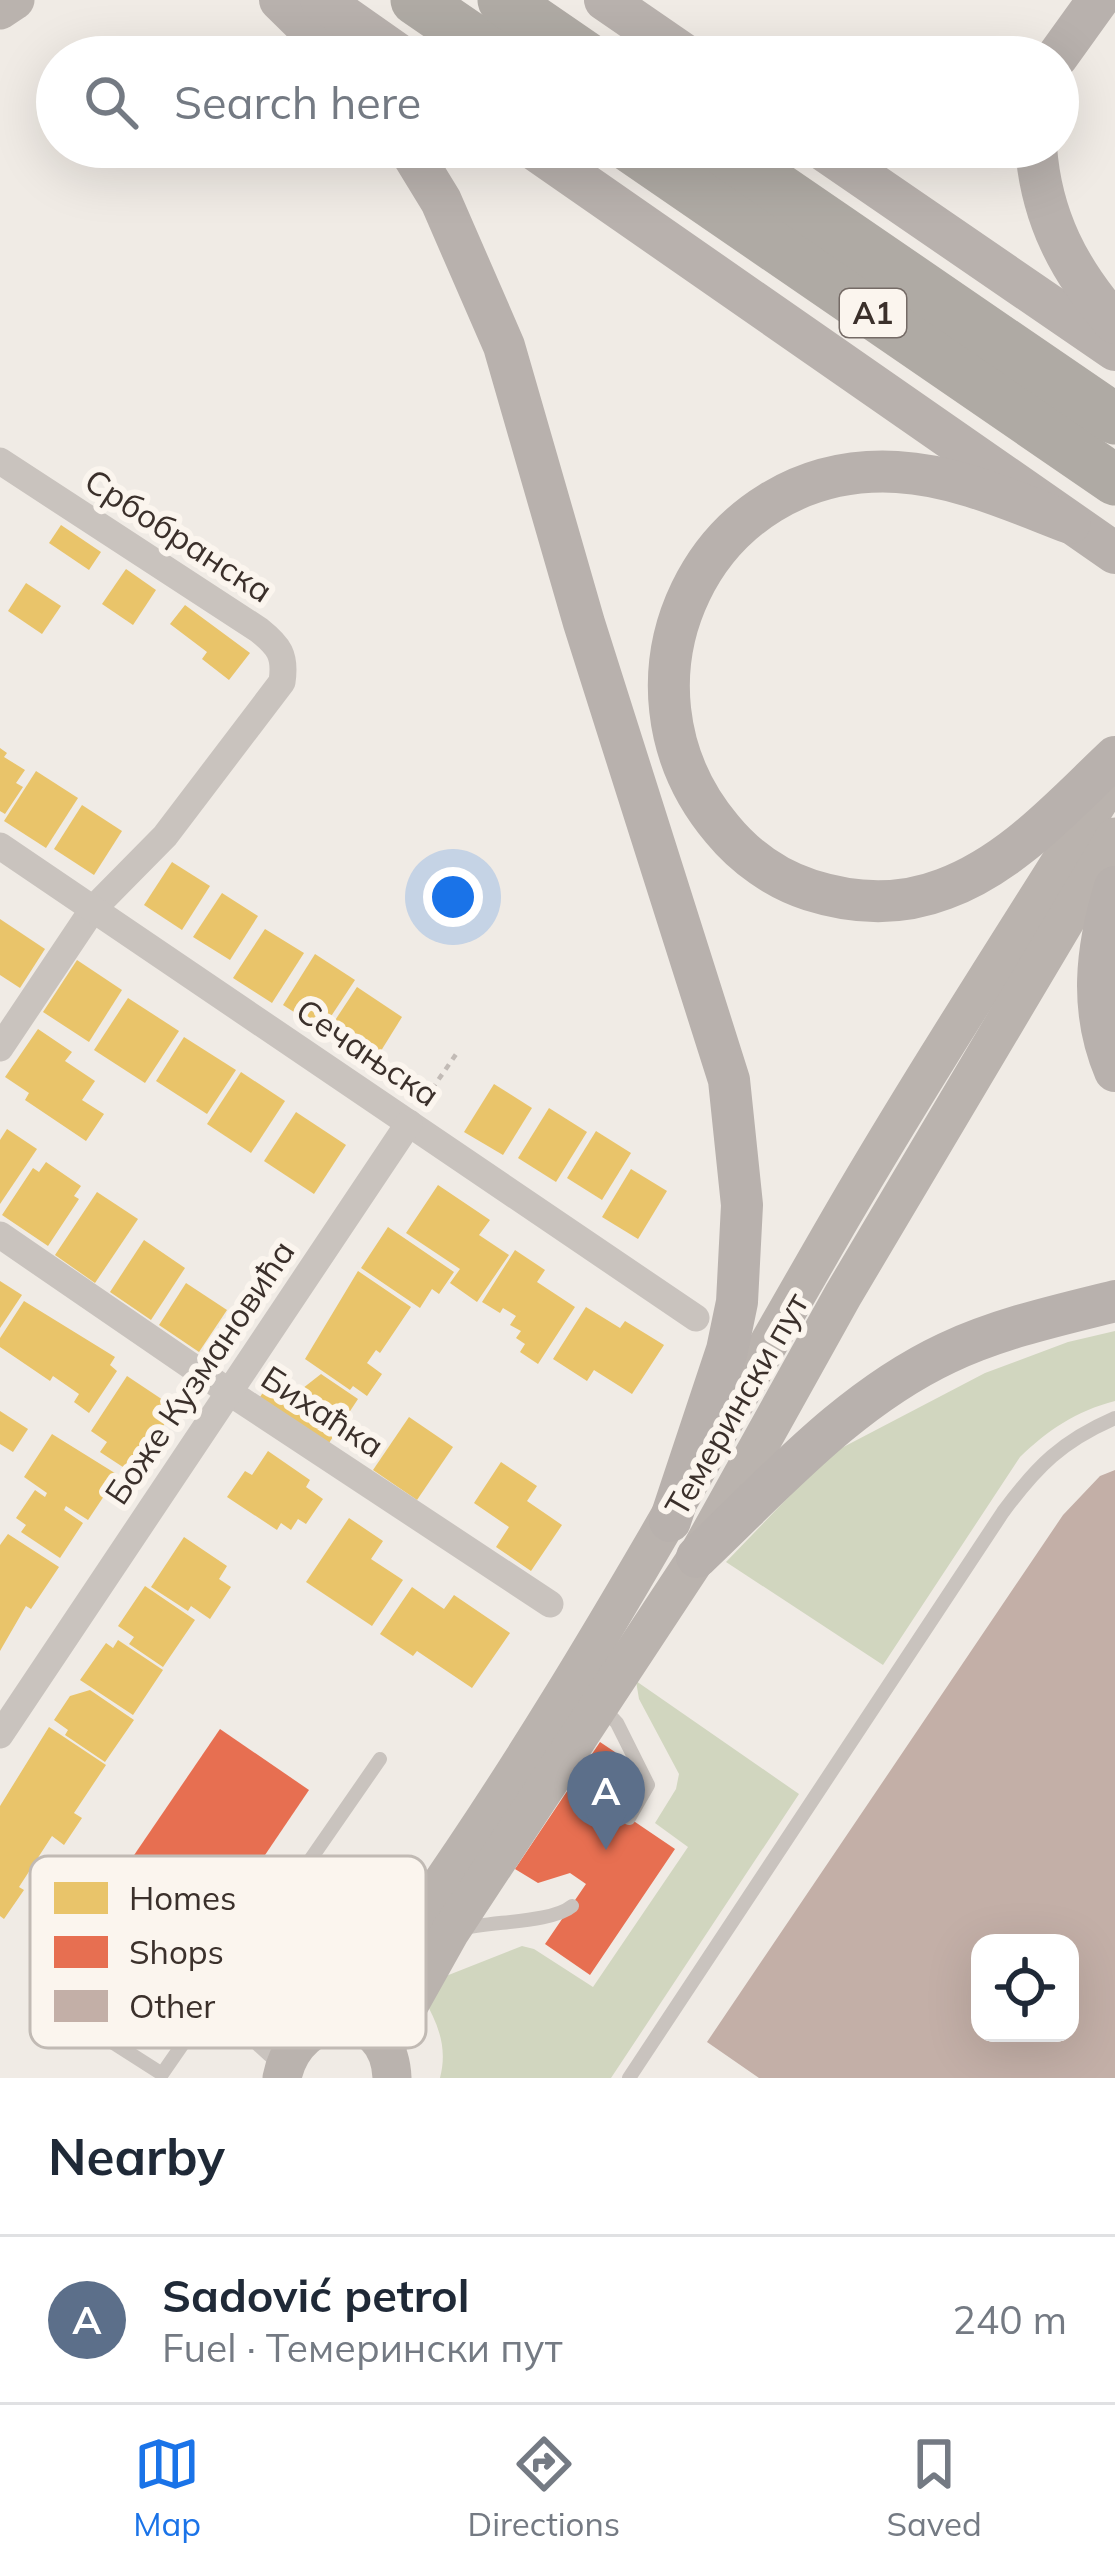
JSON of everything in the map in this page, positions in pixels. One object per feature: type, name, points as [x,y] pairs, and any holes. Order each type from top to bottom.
[{"type":"highway","points":[[416,0],[469,36]]},
{"type":"highway","points":[[503,0],[555,36]]},
{"type":"highway","name":"A1","points":[[661,168],[1115,480]]},
{"type":"highway","name":"A1","points":[[749,168],[1115,419]]},
{"type":"main road","points":[[0,10],[15,0]]},
{"type":"main road","points":[[280,0],[317,36]]},
{"type":"main road","points":[[321,0],[372,36]]},
{"type":"main road","points":[[605,0],[657,36]]},
{"type":"main road","points":[[1072,36],[1098,0]]},
{"type":"main road","points":[[421,168],[442,201],[504,346],[584,623],[729,1080],[742,1205],[737,1302],[727,1350],[670,1521]]},
{"type":"main road","points":[[562,168],[1115,553]]},
{"type":"main road","points":[[850,168],[1115,350]]},
{"type":"main road","points":[[1039,168],[1042,195],[1059,244],[1115,323]]},
{"type":"main road","points":[[1070,523],[978,489],[898,472],[839,476],[780,498],[750,515],[722,541],[690,589],[674,635],[669,670],[674,742],[704,807],[745,853],[803,887],[873,902],[928,894],[997,861],[1115,758]]},
{"type":"main road","name":"Темерински пут","points":[[426,1904],[536,1739],[670,1521],[844,1212],[1115,775]]},
{"type":"main road","name":"Темерински пут","points":[[426,1983],[450,1932],[697,1557],[855,1274],[1115,837]]},
{"type":"main road","points":[[1115,886],[1100,940],[1097,993],[1105,1046],[1115,1071]]},
{"type":"main road","points":[[697,1557],[842,1420],[910,1373],[978,1340],[1115,1301]]},
{"type":"street","name":"Србобранска","points":[[0,461],[259,630],[277,644],[286,660],[283,682],[165,836],[94,909],[0,1048]]},
{"type":"street","name":"Сечањска","points":[[0,846],[696,1318]]},
{"type":"street","name":"Боже Кузмановића","points":[[0,1735],[409,1123]]},
{"type":"street","name":"Бихаћка","points":[[0,1235],[550,1604]]},
{"type":"lane","points":[[629,2078],[1036,1467],[1078,1434],[1115,1418]]},
{"type":"lane","points":[[601,1706],[617,1724],[648,1785],[629,1818]]},
{"type":"lane","points":[[313,1856],[380,1759]]},
{"type":"lane","points":[[450,1932],[560,1916],[572,1906]]},
{"type":"lane","points":[[121,2048],[162,2074],[180,2048]]},
{"type":"lane","points":[[258,2048],[283,2073]]},
{"type":"path","points":[[409,1123],[459,1049]]},
{"type":"green space","points":[[1115,1331],[1115,1401],[1063,1423],[1020,1457],[883,1665],[726,1562],[830,1454],[985,1373],[1068,1342]]},
{"type":"green space","points":[[636,1681],[799,1794],[611,2078],[440,2078],[440,2036],[426,1994],[446,1976],[522,1946],[593,1987],[688,1847],[655,1823],[676,1789],[679,1774],[639,1699]]},
{"type":"building: Homes","points":[[61,525],[101,552],[89,570],[49,543]]},
{"type":"building: Homes","points":[[126,569],[156,590],[133,625],[102,604]]},
{"type":"building: Homes","points":[[26,583],[61,606],[42,634],[8,611]]},
{"type":"building: Homes","points":[[185,605],[250,653],[229,680],[202,659],[207,652],[170,624]]},
{"type":"building: Homes","points":[[0,748],[7,753],[4,757],[25,770],[16,783],[23,787],[5,814],[0,811]]},
{"type":"building: Homes","points":[[36,771],[78,798],[46,848],[4,821]]},
{"type":"building: Homes","points":[[82,805],[122,831],[94,875],[54,849]]},
{"type":"building: Homes","points":[[172,862],[210,886],[182,930],[144,905]]},
{"type":"building: Homes","points":[[222,893],[258,916],[230,960],[193,937]]},
{"type":"building: Homes","points":[[0,919],[45,949],[20,988],[0,975]]},
{"type":"building: Homes","points":[[265,929],[304,953],[272,1003],[233,978]]},
{"type":"building: Homes","points":[[315,954],[355,980],[322,1030],[283,1005]]},
{"type":"building: Homes","points":[[77,960],[122,990],[89,1042],[43,1012]]},
{"type":"building: Homes","points":[[357,987],[402,1017],[371,1067],[324,1037]]},
{"type":"building: Homes","points":[[128,998],[179,1031],[145,1083],[94,1050]]},
{"type":"building: Homes","points":[[38,1029],[72,1052],[65,1061],[95,1081],[82,1100],[104,1114],[86,1141],[25,1100],[29,1093],[5,1077]]},
{"type":"building: Homes","points":[[184,1037],[236,1070],[207,1114],[156,1081]]},
{"type":"building: Homes","points":[[241,1072],[285,1101],[251,1153],[207,1124]]},
{"type":"building: Homes","points":[[494,1084],[532,1108],[503,1155],[464,1132]]},
{"type":"building: Homes","points":[[549,1108],[587,1132],[556,1182],[518,1158]]},
{"type":"building: Homes","points":[[296,1112],[346,1145],[314,1194],[264,1161]]},
{"type":"building: Homes","points":[[7,1129],[37,1149],[0,1204],[0,1140]]},
{"type":"building: Homes","points":[[596,1131],[631,1153],[602,1200],[567,1178]]},
{"type":"building: Homes","points":[[46,1162],[81,1186],[74,1196],[79,1199],[48,1246],[2,1215],[33,1168],[39,1172]]},
{"type":"building: Homes","points":[[631,1169],[667,1191],[638,1239],[602,1217]]},
{"type":"building: Homes","points":[[438,1185],[490,1220],[479,1235],[509,1255],[477,1302],[450,1283],[460,1269],[406,1233]]},
{"type":"building: Homes","points":[[97,1192],[138,1219],[95,1283],[55,1255]]},
{"type":"building: Homes","points":[[388,1227],[454,1272],[439,1294],[432,1289],[420,1308],[361,1268]]},
{"type":"building: Homes","points":[[144,1240],[185,1268],[151,1320],[110,1292]]},
{"type":"building: Homes","points":[[515,1250],[545,1270],[537,1282],[575,1307],[538,1364],[520,1352],[525,1344],[516,1338],[521,1331],[510,1325],[516,1316],[482,1302]]},
{"type":"building: Homes","points":[[358,1271],[411,1307],[380,1353],[376,1350],[367,1363],[382,1374],[367,1396],[305,1359]]},
{"type":"building: Homes","points":[[0,1281],[22,1295],[0,1328]]},
{"type":"building: Homes","points":[[186,1283],[227,1310],[199,1352],[159,1325]]},
{"type":"building: Homes","points":[[24,1301],[115,1357],[110,1365],[117,1371],[89,1413],[74,1402],[79,1394],[53,1376],[50,1381],[0,1347],[0,1338]]},
{"type":"building: Homes","points":[[586,1307],[620,1328],[625,1321],[664,1345],[632,1394],[594,1370],[587,1381],[553,1359]]},
{"type":"building: Homes","points":[[321,1374],[358,1399],[327,1446],[258,1400],[274,1376],[298,1392]]},
{"type":"building: Homes","points":[[127,1376],[175,1408],[132,1473],[100,1452],[107,1442],[91,1431]]},
{"type":"building: Homes","points":[[0,1411],[28,1429],[13,1452],[0,1444]]},
{"type":"building: Homes","points":[[409,1417],[453,1447],[417,1500],[373,1470]]},
{"type":"building: Homes","points":[[52,1434],[118,1475],[88,1520],[66,1506],[64,1510],[83,1523],[60,1558],[21,1532],[26,1525],[16,1518],[35,1490],[45,1497],[47,1493],[24,1477]]},
{"type":"building: Homes","points":[[268,1451],[310,1480],[306,1487],[323,1499],[306,1524],[298,1519],[291,1530],[281,1523],[277,1530],[227,1497],[245,1471],[252,1475]]},
{"type":"building: Homes","points":[[501,1462],[537,1486],[527,1501],[562,1525],[531,1571],[496,1547],[509,1527],[474,1503]]},
{"type":"building: Homes","points":[[349,1518],[383,1541],[371,1559],[403,1580],[372,1626],[306,1582]]},
{"type":"building: Homes","points":[[8,1534],[59,1567],[31,1609],[26,1606],[0,1651],[0,1545]]},
{"type":"building: Homes","points":[[184,1537],[227,1566],[219,1579],[231,1587],[210,1619],[151,1587]]},
{"type":"building: Homes","points":[[145,1586],[195,1620],[163,1667],[129,1644],[134,1637],[118,1626]]},
{"type":"building: Homes","points":[[412,1587],[444,1609],[454,1595],[510,1633],[472,1688],[417,1651],[413,1656],[380,1634]]},
{"type":"building: Homes","points":[[118,1640],[163,1670],[133,1715],[80,1680],[106,1643],[113,1648]]},
{"type":"building: Homes","points":[[90,1690],[134,1720],[105,1762],[65,1735],[68,1730],[54,1720],[70,1696]]},
{"type":"building: Homes","points":[[49,1727],[106,1765],[74,1813],[82,1818],[64,1845],[52,1836],[39,1856],[30,1856],[30,1870],[19,1887],[24,1890],[4,1919],[0,1916],[0,1806]]},
{"type":"building: Shops","points":[[220,1729],[309,1790],[264,1856],[133,1856]]},
{"type":"building: Shops","points":[[600,1742],[618,1760],[618,1783],[607,1803],[675,1849],[590,1975],[545,1944],[586,1884],[570,1873],[538,1883],[515,1869]]},
{"type":"building: Other","points":[[1115,1470],[1115,2078],[759,2078],[707,2042],[1063,1515],[1100,1476]]},
{"type":"place","name":"Sadović petrol","points":[[606,1850]]}]
